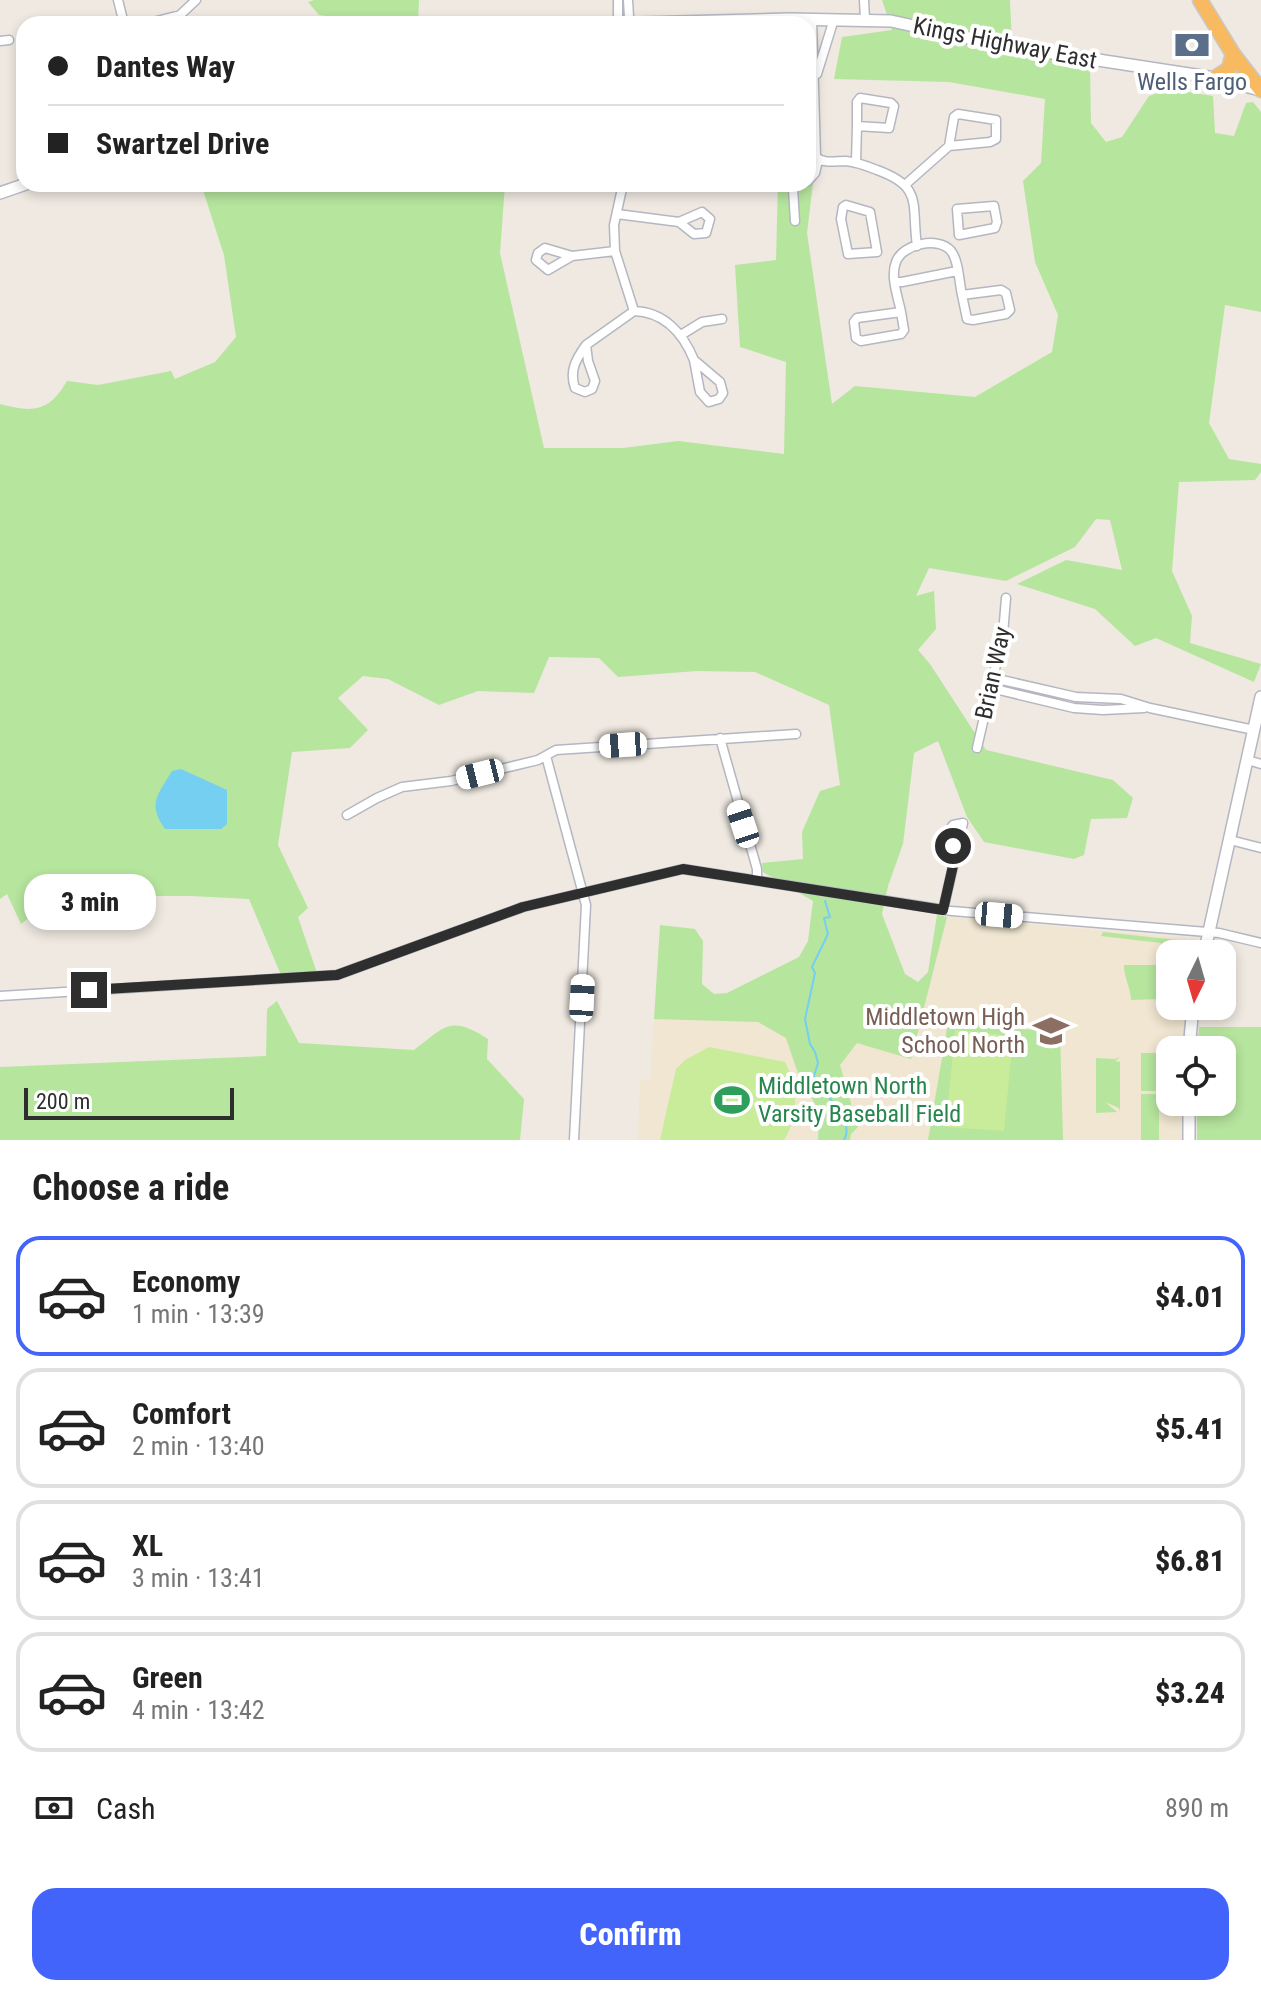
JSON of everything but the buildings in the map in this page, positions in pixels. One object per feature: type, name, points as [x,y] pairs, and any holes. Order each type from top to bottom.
[{"type":"highway","points":[[1200,0],[1233,54],[1261,90]]},
{"type":"highway","points":[[1215,78],[1229,69],[1233,54]]},
{"type":"street","points":[[176,16],[196,0]]},
{"type":"street","points":[[864,0],[865,19]]},
{"type":"street","name":"Kings Highway East","points":[[816,19],[891,21],[1001,45],[1215,78],[1261,90]]},
{"type":"street","points":[[816,75],[834,19]]},
{"type":"street","points":[[856,162],[857,126],[858,99],[882,101],[894,106],[889,128],[857,126]]},
{"type":"street","points":[[816,105],[816,169]]},
{"type":"street","points":[[906,184],[949,146],[994,140],[998,123],[994,119],[956,115],[949,146]]},
{"type":"street","points":[[818,160],[856,162],[893,175],[906,184],[912,199],[917,246]]},
{"type":"street","points":[[621,192],[614,225],[615,251],[634,311]]},
{"type":"street","points":[[793,192],[795,221]]},
{"type":"street","points":[[948,249],[959,235],[995,228],[994,206],[957,209],[959,235]]},
{"type":"street","points":[[877,252],[870,212],[843,207],[841,219],[848,254],[877,252],[898,257]]},
{"type":"street","points":[[617,214],[679,222]]},
{"type":"street","points":[[901,312],[855,320],[856,338],[861,341],[903,332],[901,312],[895,282],[894,264],[898,257],[917,246],[935,243],[952,252],[957,271],[962,295],[968,320],[1009,312],[1004,291],[962,295]]},
{"type":"street","points":[[572,256],[615,251]]},
{"type":"street","points":[[895,282],[957,271]]},
{"type":"street","points":[[586,345],[595,381],[592,389],[585,392],[575,388],[573,372],[576,359],[586,345],[634,311],[652,313],[681,335],[694,360],[703,397],[709,402],[719,399],[723,393],[722,385],[694,360]]},
{"type":"street","points":[[681,335],[708,319],[722,319]]},
{"type":"street","name":"Brian Way","points":[[977,748],[1003,634],[1006,598]]},
{"type":"street","points":[[992,683],[1089,698],[1121,699],[1254,730]]},
{"type":"street","points":[[992,683],[1046,701],[1088,709],[1150,708]]},
{"type":"street","points":[[1046,701],[1048,691]]},
{"type":"street","points":[[1207,940],[1261,697]]},
{"type":"street","points":[[1088,709],[1089,698]]},
{"type":"street","points":[[347,815],[397,789],[451,781],[546,756],[556,750],[796,734]]},
{"type":"street","points":[[720,738],[757,879]]},
{"type":"street","points":[[546,756],[584,892],[586,913],[574,1140]]},
{"type":"street","points":[[1247,760],[1261,764]]},
{"type":"street","points":[[1230,840],[1261,848]]},
{"type":"street","points":[[943,910],[957,848]]},
{"type":"street","points":[[0,996],[337,975],[492,917],[683,869],[943,910],[1209,933],[1261,943]]},
{"type":"street","points":[[1189,1116],[1189,1140]]},
{"type":"shaded area","name":"Middletown High School North","points":[[947,917],[1198,940],[1156,940],[1156,1020],[1185,1020],[1184,1036],[1156,1036],[1156,1116],[1182,1116],[1182,1140],[638,1140],[640,1080],[650,1080],[654,1019],[758,1022],[921,1020]]},
{"type":"green space","points":[[419,0],[418,16],[326,16],[319,15],[308,2]]},
{"type":"green space","points":[[882,0],[1010,0],[1012,46],[1090,68],[1091,123],[1106,142],[1122,137],[1149,96],[1169,89],[1213,96],[1215,133],[1234,136],[1246,103],[1253,102],[1261,112],[1261,312],[1225,305],[1209,423],[1229,459],[1261,464],[1261,472],[1255,480],[1179,482],[1172,571],[1192,616],[1190,643],[1261,664],[1254,682],[1156,638],[1135,646],[1095,609],[1017,584],[1066,560],[1122,570],[1110,520],[1096,519],[1075,547],[1006,581],[929,568],[916,596],[934,591],[936,629],[918,650],[986,750],[1113,780],[1133,798],[1127,818],[1091,819],[1084,855],[1074,859],[984,842],[967,817],[938,741],[914,753],[903,844],[882,914],[905,974],[918,982],[928,972],[937,915],[947,917],[911,1059],[857,1043],[840,1065],[858,1127],[850,1140],[818,1140],[819,1110],[801,1082],[786,1038],[758,1022],[654,1019],[660,925],[695,929],[703,941],[702,984],[714,994],[727,993],[799,957],[808,941],[813,901],[763,872],[762,863],[803,859],[802,832],[820,791],[840,785],[829,705],[755,672],[697,671],[618,677],[599,658],[549,657],[534,693],[478,691],[439,705],[388,679],[363,676],[338,698],[368,730],[350,748],[292,752],[278,845],[308,908],[298,917],[317,973],[281,975],[249,899],[57,896],[21,924],[7,894],[0,899],[0,404],[22,409],[39,408],[54,399],[67,381],[98,385],[171,371],[175,379],[215,362],[236,337],[224,255],[204,192],[504,192],[500,253],[544,448],[623,448],[678,441],[784,454],[786,362],[740,347],[735,265],[776,260],[778,192],[812,192],[807,233],[832,404],[855,386],[975,397],[1052,352],[1058,315],[1035,262],[1023,181],[1041,163],[1045,99],[949,82],[834,79],[842,37],[892,30]]},
{"type":"green space","points":[[1103,932],[1177,940],[1156,940],[1156,942],[1101,936]]},
{"type":"green space","points":[[1124,965],[1156,965],[1156,999],[1131,1000]]},
{"type":"green space","points":[[277,1001],[299,1043],[414,1050],[449,1026],[465,1027],[488,1039],[487,1059],[524,1099],[520,1140],[0,1140],[0,1067],[266,1056],[267,1009]]},
{"type":"green space","points":[[948,1023],[1060,1032],[1063,1140],[928,1140]]},
{"type":"green space","points":[[1199,1027],[1261,1027],[1261,1140],[1197,1140],[1197,1116],[1236,1116],[1236,1036],[1198,1036]]},
{"type":"green space","points":[[955,1030],[1013,1036],[1004,1131],[946,1127]]},
{"type":"green space","name":"Middletown North Varsity Baseball Field","points":[[709,1047],[785,1062],[795,1101],[792,1121],[784,1140],[660,1140],[676,1069],[685,1060]]},
{"type":"green space","points":[[1141,1053],[1156,1053],[1156,1091],[1141,1091]]},
{"type":"green space","points":[[1120,1057],[1115,1061],[1120,1062],[1120,1112],[1119,1108],[1105,1102],[1117,1112],[1096,1113],[1096,1058]]},
{"type":"green space","points":[[1141,1094],[1156,1094],[1159,1140],[1141,1140]]},
{"type":"water","points":[[181,769],[227,790],[227,824],[221,829],[165,829],[157,812],[156,799],[172,771]]},
{"type":"waterway","points":[[825,901],[830,917],[824,918],[828,934],[812,967],[815,973],[805,1019],[818,1063],[814,1076],[843,1118],[846,1125],[844,1140]]},
{"type":"place","name":"Wells Fargo","points":[[1192,45]]},
{"type":"place","name":"Middletown High School North","points":[[1051,1031]]},
{"type":"place","name":"Middletown North Varsity Baseball Field","points":[[732,1100]]},
{"type":"route","points":[[89,990],[337,975],[523,907],[683,869],[943,910],[957,848],[953,846]]}]
